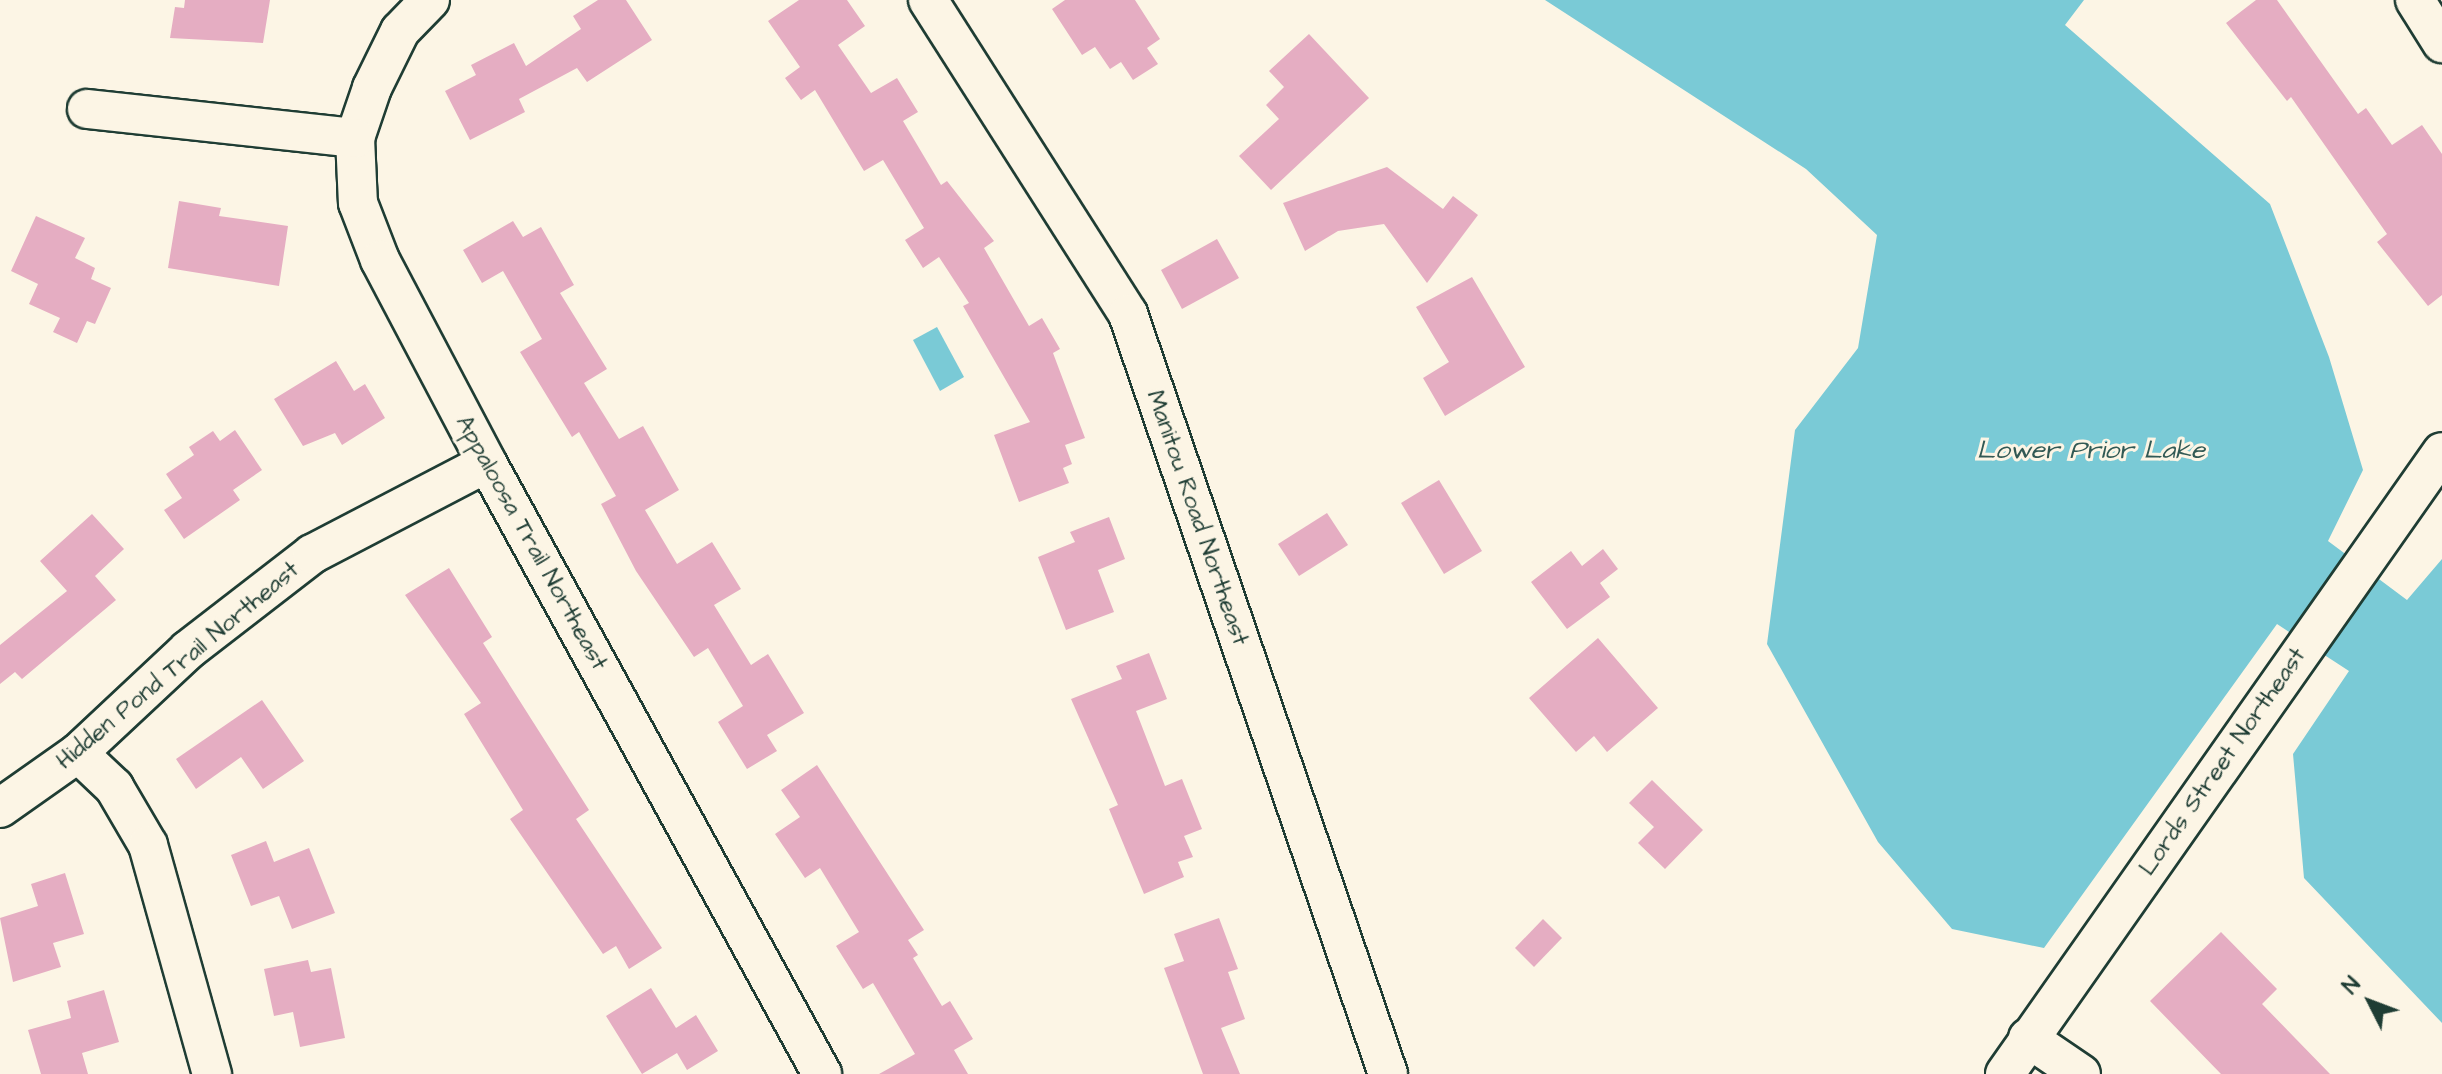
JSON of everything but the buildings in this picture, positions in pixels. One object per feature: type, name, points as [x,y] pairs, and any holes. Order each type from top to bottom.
[{"type":"street","name":"Appaloosa Trail Northeast","points":[[430,0],[400,31],[355,138],[358,203],[380,260],[487,463],[822,1074]]},
{"type":"street","name":"Manitou Road Northeast","points":[[928,0],[1128,314],[1388,1074]]},
{"type":"street","points":[[2415,0],[2442,43]]},
{"type":"street","points":[[87,109],[355,138]]},
{"type":"street","name":"Lords Street Northeast","points":[[2005,1074],[2442,452]]},
{"type":"street","name":"Hidden Pond Trail Northeast","points":[[0,808],[78,753],[188,650],[312,554],[487,463]]},
{"type":"street","points":[[78,753],[114,787],[148,845],[212,1074]]},
{"type":"street","points":[[2028,1038],[2081,1074]]},
{"type":"water","name":"Lower Prior Lake","points":[[1545,0],[2084,0],[2065,25],[2270,204],[2329,357],[2363,470],[2328,541],[2407,600],[2442,559],[2442,1023],[2304,878],[2293,754],[2349,671],[2277,624],[2044,948],[1952,929],[1878,842],[1767,644],[1795,430],[1858,348],[1877,235],[1806,169]]},
{"type":"water","points":[[937,327],[964,377],[940,391],[913,340]]}]
